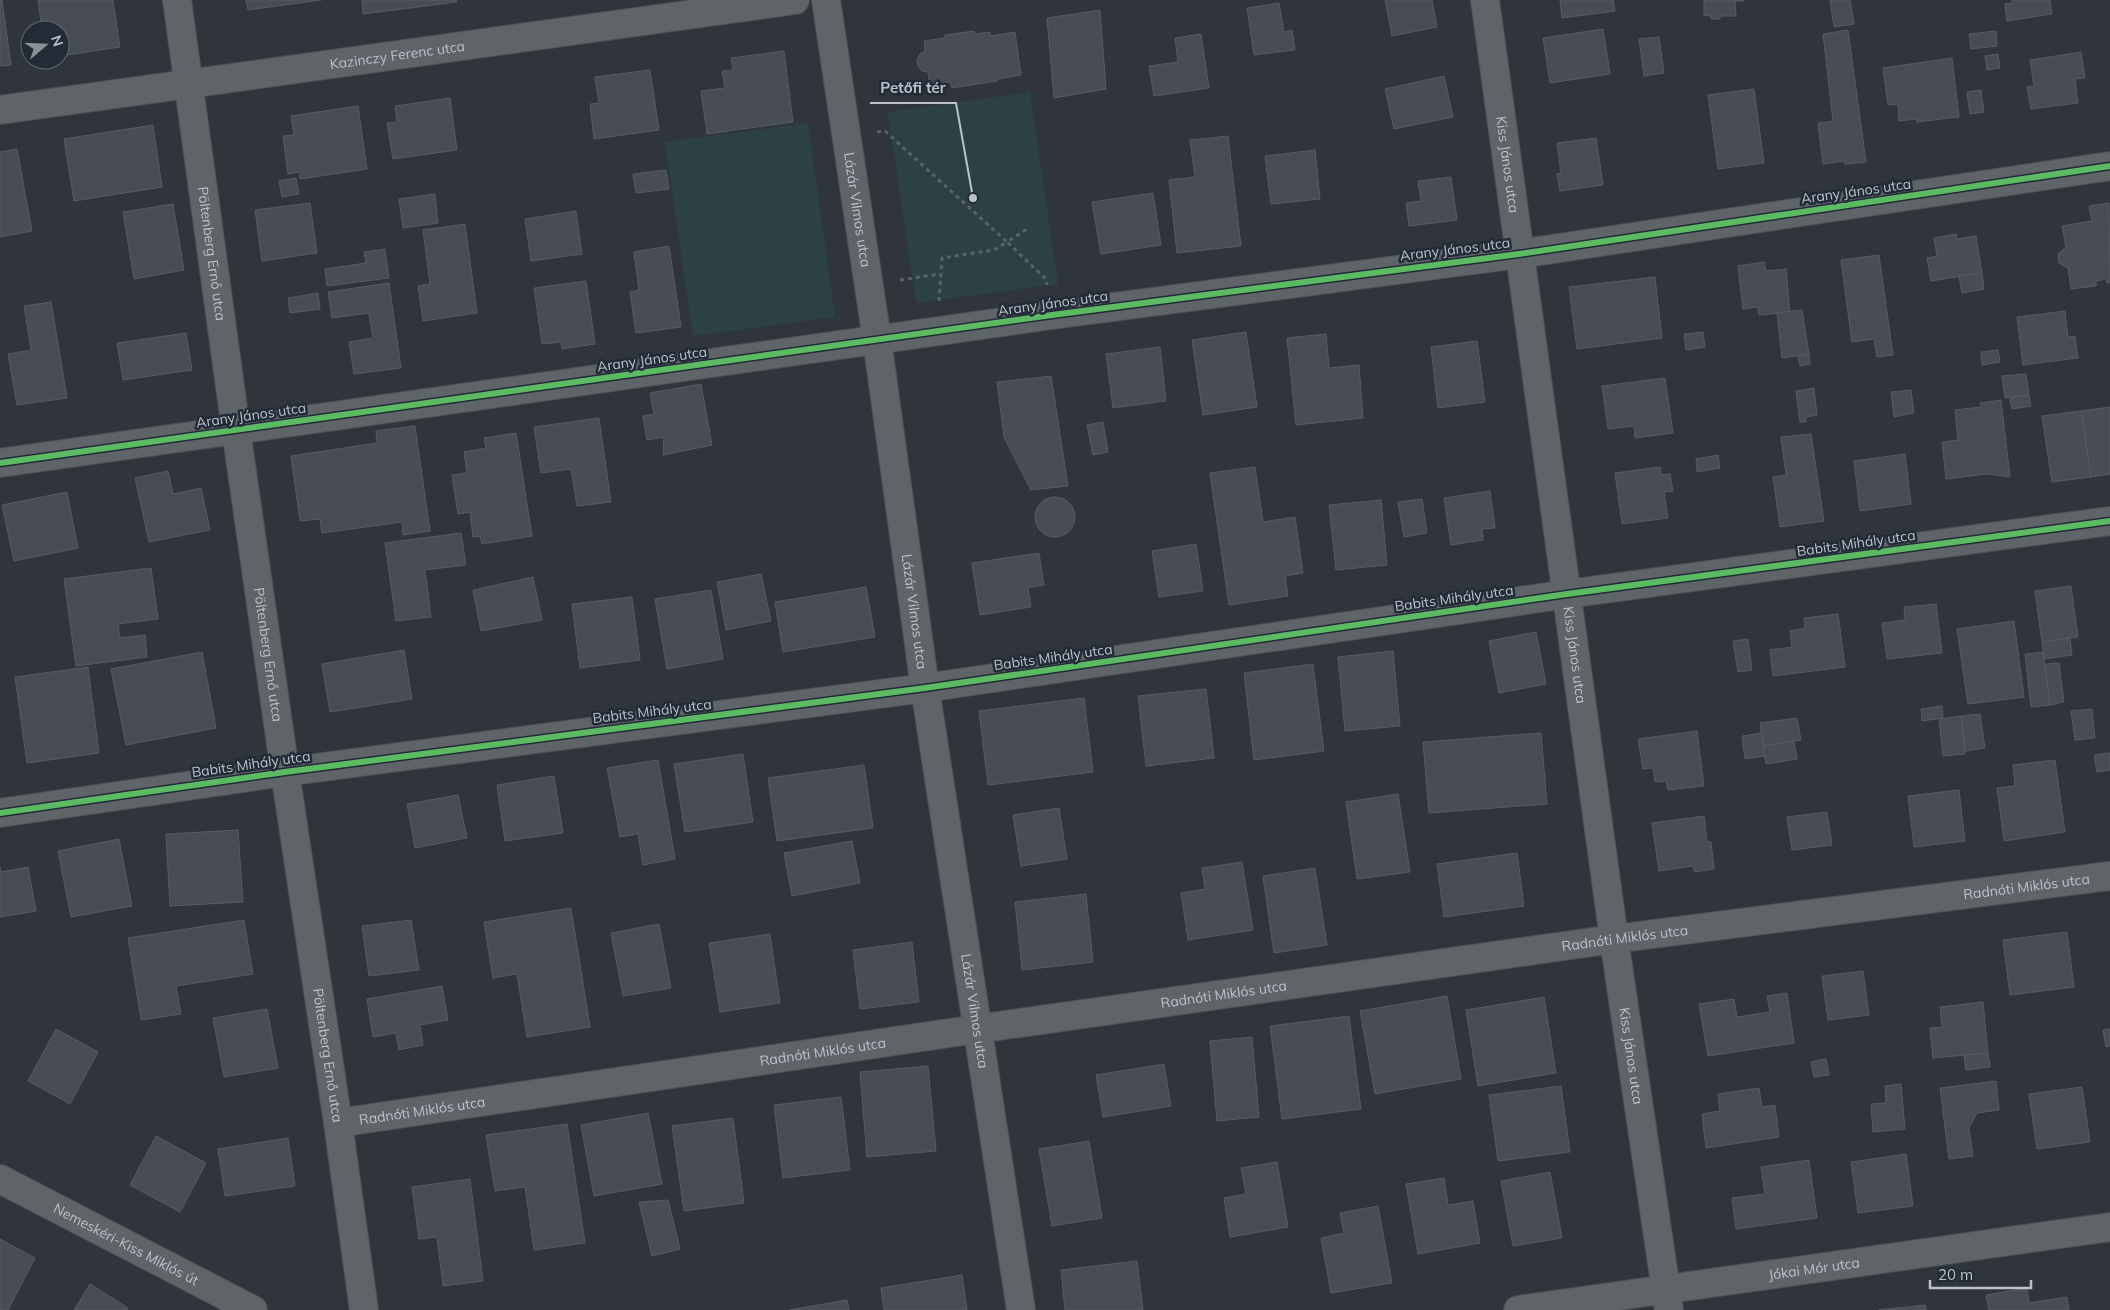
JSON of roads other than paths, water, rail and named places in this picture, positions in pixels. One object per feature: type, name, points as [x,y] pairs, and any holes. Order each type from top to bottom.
[{"type":"street","name":"Pöltenberg Ernő utca","points":[[177,0],[187,85],[236,430],[364,1310]]},
{"type":"street","name":"Kazinczy Ferenc utca","points":[[0,110],[795,0]]},
{"type":"street","name":"Lázár Vilmos utca","points":[[826,0],[877,340],[925,688],[1021,1310]]},
{"type":"street","name":"Kiss János utca","points":[[1485,0],[1614,939],[1667,1300]]},
{"type":"street","name":"Arany János utca","points":[[0,463],[1052,315],[1519,254],[2110,166]]},
{"type":"street","name":"Babits Mihály utca","points":[[0,813],[285,772],[925,688],[1567,594],[2110,521]]},
{"type":"street","name":"Radnóti Miklós utca","points":[[338,1124],[977,1029],[1614,939],[2110,876]]},
{"type":"street","name":"Nemeskéri-Kiss Miklós út","points":[[0,1179],[253,1310]]},
{"type":"street","name":"Jókai Mór utca","points":[[1518,1310],[1667,1300],[2110,1227]]},
{"type":"place","name":"Petőfi tér","points":[[973,198]]}]
